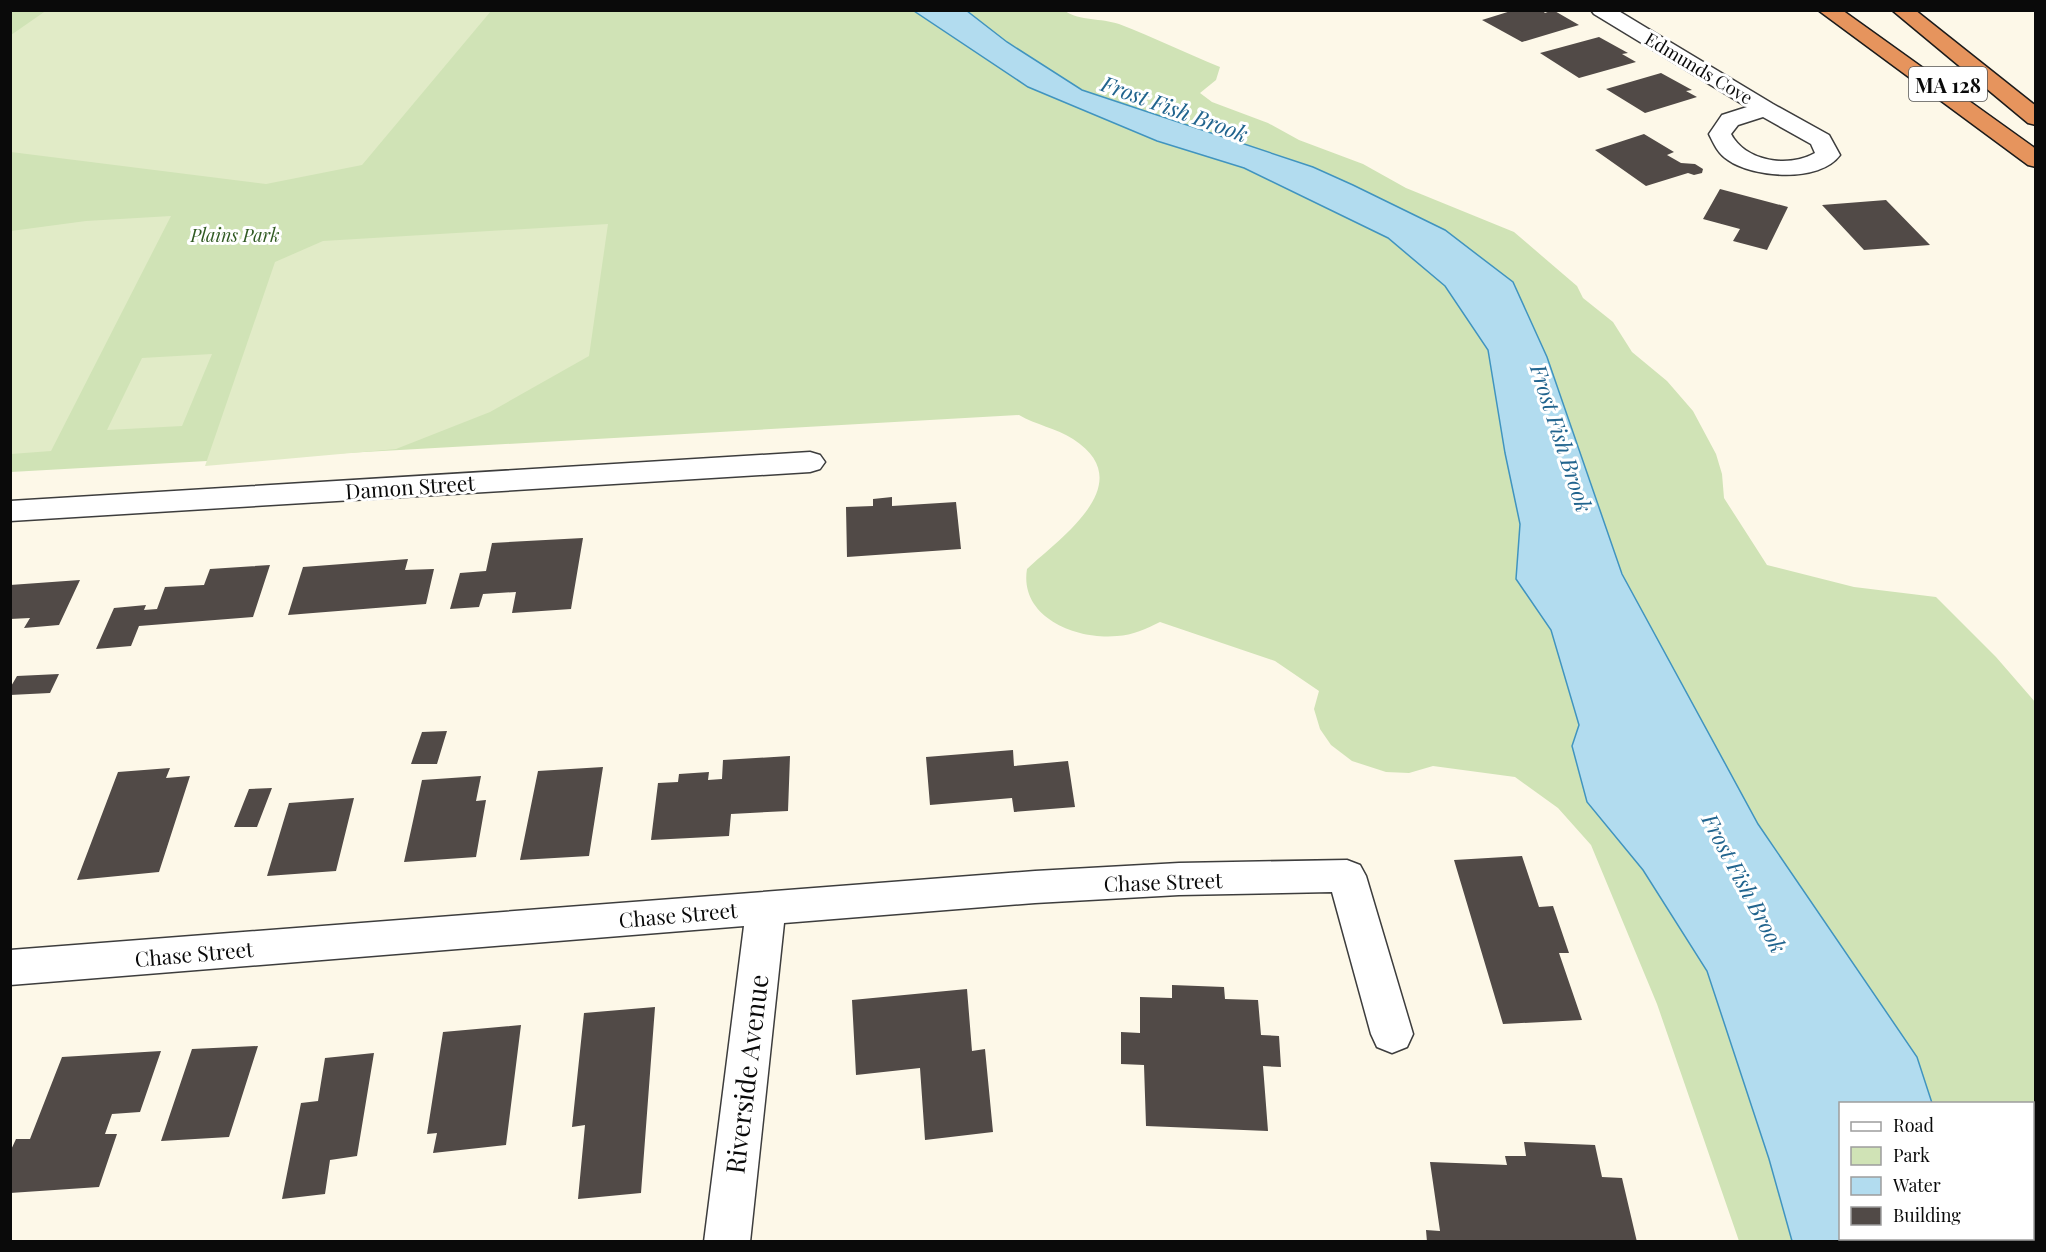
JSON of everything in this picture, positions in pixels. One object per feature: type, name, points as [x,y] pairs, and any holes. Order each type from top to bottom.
[{"type":"highway","points":[[1828,10],[2036,158]]},
{"type":"highway","name":"MA 128","points":[[1860,10],[2036,158]]},
{"type":"highway","name":"MA 128","points":[[1902,10],[2036,118]]},
{"type":"highway","points":[[1933,10],[2036,97]]},
{"type":"street","name":"Edmunds Cove","points":[[1601,10],[1766,109]]},
{"type":"street","name":"Damon Street","points":[[10,512],[810,462]]},
{"type":"street","name":"Chase Street","points":[[10,968],[1080,884],[1179,879],[1347,876],[1392,1034]]},
{"type":"street","name":"Riverside Avenue","points":[[727,1242],[766,907]]},
{"type":"green space","points":[[47,10],[491,11],[362,165],[266,184],[11,152],[11,35]]},
{"type":"green space","name":"Plains Park","points":[[11,11],[914,11],[1028,87],[1157,141],[1244,168],[1388,238],[1445,286],[1488,350],[1505,453],[1520,524],[1516,579],[1551,630],[1579,725],[1572,746],[1587,802],[1643,870],[1707,971],[1769,1159],[1792,1241],[1739,1241],[1657,1004],[1591,845],[1558,808],[1515,777],[1433,766],[1409,773],[1386,772],[1352,761],[1331,745],[1320,729],[1314,709],[1319,691],[1275,661],[1160,622],[1128,634],[1101,636],[1068,629],[1041,612],[1032,600],[1027,586],[1027,569],[1074,525],[1088,508],[1097,491],[1099,473],[1092,456],[1073,439],[1060,432],[1019,415],[11,472]]},
{"type":"green space","points":[[967,11],[1065,11],[1077,16],[1119,24],[1220,67],[1216,80],[1200,93],[1212,102],[1268,123],[1299,140],[1363,164],[1406,188],[1514,232],[1577,286],[1583,298],[1613,322],[1632,352],[1667,381],[1693,411],[1716,454],[1722,474],[1724,498],[1767,565],[1854,587],[1936,597],[1996,657],[2035,702],[2035,1241],[1980,1240],[2034,1240],[2034,1102],[1932,1102],[1917,1057],[1758,824],[1622,574],[1547,357],[1513,282],[1144,111],[1082,90],[1007,42]]},
{"type":"green space","points":[[171,216],[51,451],[11,454],[11,231],[86,221]]},
{"type":"green space","points":[[608,224],[589,356],[490,412],[396,449],[205,466],[275,262],[323,241]]},
{"type":"green space","points":[[212,354],[182,426],[107,430],[142,358]]},
{"type":"water","name":"Frost Fish Brook","points":[[914,11],[967,11],[1007,42],[1082,90],[1313,167],[1353,185],[1445,230],[1513,282],[1547,357],[1622,574],[1758,824],[1917,1057],[1932,1102],[1839,1102],[1839,1240],[1980,1241],[1792,1241],[1769,1159],[1707,971],[1643,870],[1587,802],[1572,746],[1579,725],[1551,630],[1516,579],[1520,524],[1505,453],[1488,350],[1445,286],[1388,238],[1244,168],[1157,141],[1028,87]]},
{"type":"building","points":[[1514,10],[1542,10],[1545,13],[1553,10],[1579,25],[1522,42],[1482,20]]},
{"type":"building","points":[[1599,37],[1628,53],[1622,54],[1636,62],[1579,78],[1540,53]]},
{"type":"building","points":[[1661,73],[1692,90],[1686,91],[1697,97],[1645,113],[1606,89]]},
{"type":"building","points":[[1644,134],[1674,152],[1667,155],[1681,163],[1695,164],[1703,169],[1702,173],[1694,175],[1688,173],[1646,186],[1595,150]]},
{"type":"building","points":[[1720,189],[1788,207],[1767,250],[1733,241],[1740,229],[1703,219]]},
{"type":"building","points":[[1886,200],[1930,245],[1864,250],[1822,205]]},
{"type":"building","points":[[892,497],[892,506],[956,502],[961,549],[847,557],[846,507],[873,506],[873,499]]},
{"type":"building","points":[[583,538],[571,609],[512,613],[516,592],[483,594],[479,607],[450,609],[460,573],[486,571],[492,543]]},
{"type":"building","points":[[408,559],[405,570],[434,569],[426,604],[288,615],[303,567]]},
{"type":"building","points":[[270,565],[253,617],[139,626],[131,646],[96,649],[114,608],[146,605],[144,610],[157,609],[165,587],[204,585],[210,569]]},
{"type":"building","points":[[80,580],[59,625],[24,628],[30,618],[10,619],[10,585]]},
{"type":"building","points":[[59,674],[50,693],[10,695],[10,688],[17,676]]},
{"type":"building","points":[[447,731],[437,764],[411,764],[422,732]]},
{"type":"building","points":[[1013,750],[1014,766],[1068,761],[1075,807],[1014,812],[1012,798],[930,805],[926,757]]},
{"type":"building","points":[[790,756],[788,811],[731,814],[729,836],[651,840],[658,783],[678,782],[679,774],[709,772],[708,780],[722,779],[723,760]]},
{"type":"building","points":[[603,767],[589,856],[520,860],[538,771]]},
{"type":"building","points":[[170,768],[166,778],[190,776],[159,872],[77,880],[118,772]]},
{"type":"building","points":[[481,776],[476,801],[486,800],[476,857],[404,862],[422,780]]},
{"type":"building","points":[[272,788],[257,827],[234,827],[249,789]]},
{"type":"building","points":[[354,798],[336,871],[267,876],[289,803]]},
{"type":"building","points":[[1522,856],[1539,907],[1553,906],[1569,953],[1559,953],[1582,1020],[1503,1024],[1454,860]]},
{"type":"building","points":[[1172,985],[1224,987],[1225,999],[1258,1000],[1261,1035],[1279,1036],[1281,1067],[1263,1066],[1268,1131],[1146,1126],[1144,1065],[1121,1064],[1121,1032],[1140,1033],[1140,997],[1172,998]]},
{"type":"building","points":[[967,989],[972,1051],[985,1049],[993,1132],[925,1140],[920,1068],[856,1075],[852,1000]]},
{"type":"building","points":[[655,1007],[641,1193],[578,1199],[585,1125],[572,1127],[584,1013]]},
{"type":"building","points":[[521,1025],[506,1145],[433,1153],[437,1133],[427,1134],[443,1032]]},
{"type":"building","points":[[258,1046],[229,1137],[161,1141],[192,1049]]},
{"type":"building","points":[[161,1051],[140,1112],[112,1114],[105,1134],[117,1134],[99,1187],[10,1193],[10,1152],[16,1139],[30,1139],[62,1057]]},
{"type":"building","points":[[374,1053],[357,1156],[330,1160],[325,1194],[282,1199],[301,1103],[318,1101],[325,1058]]},
{"type":"building","points":[[1524,1142],[1595,1145],[1602,1177],[1622,1178],[1637,1242],[1427,1242],[1426,1230],[1440,1231],[1430,1162],[1507,1165],[1505,1156],[1526,1156]]}]
